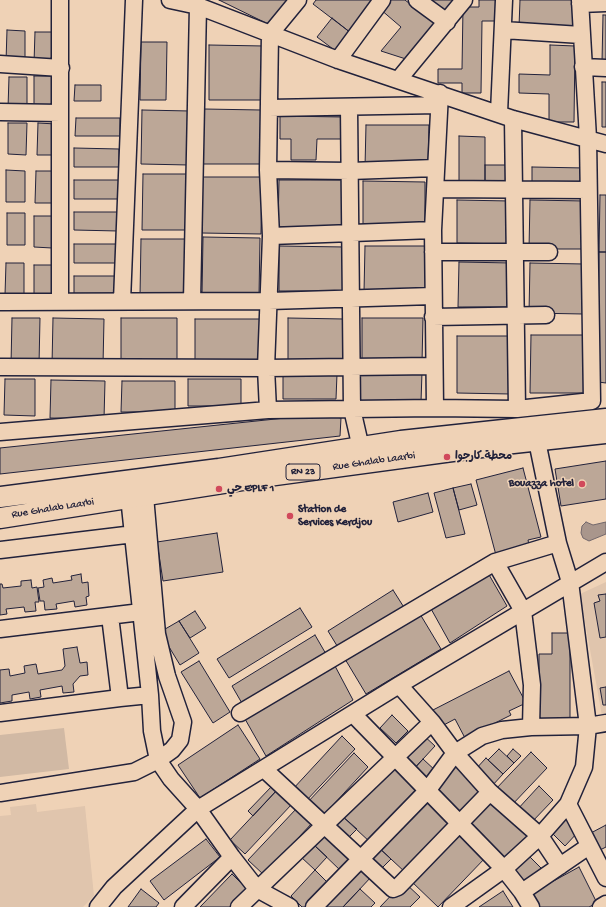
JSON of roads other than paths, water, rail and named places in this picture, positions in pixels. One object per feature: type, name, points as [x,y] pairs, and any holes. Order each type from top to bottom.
[{"type":"main road","name":"Rue Ghalab Laarbi","points":[[363,456],[537,441],[606,419]]},
{"type":"main road","name":"Rue Ghalab Laarbi","points":[[0,497],[248,472],[575,429],[606,433]]},
{"type":"main road","name":"Rue Ghalab Laarbi","points":[[0,518],[137,496],[248,472]]},
{"type":"street","points":[[60,0],[60,302]]},
{"type":"street","points":[[122,301],[134,0]]},
{"type":"street","points":[[170,0],[198,6],[338,60],[399,79],[440,99],[606,144]]},
{"type":"street","points":[[268,410],[266,368],[271,236],[268,170],[270,34],[298,0]]},
{"type":"street","points":[[338,60],[382,0]]},
{"type":"street","points":[[417,0],[447,22]]},
{"type":"street","points":[[399,79],[464,0]]},
{"type":"street","points":[[504,0],[503,30],[506,116],[514,190],[517,315],[517,409]]},
{"type":"street","points":[[0,432],[268,410],[435,408],[517,409],[599,400],[588,190],[588,138],[580,2],[606,3]]},
{"type":"street","points":[[192,301],[198,6]]},
{"type":"street","points":[[503,30],[581,35]]},
{"type":"street","points":[[0,64],[61,68]]},
{"type":"street","points":[[583,67],[606,68]]},
{"type":"street","points":[[269,108],[349,107],[440,99]]},
{"type":"street","points":[[435,408],[433,366],[433,230],[435,168],[440,99]]},
{"type":"street","points":[[349,107],[352,409],[363,456]]},
{"type":"street","points":[[0,112],[60,113]]},
{"type":"street","points":[[268,170],[350,171],[435,168]]},
{"type":"street","points":[[435,189],[588,190]]},
{"type":"street","points":[[271,236],[433,230]]},
{"type":"street","points":[[433,252],[549,252]]},
{"type":"street","points":[[0,302],[269,301],[433,296]]},
{"type":"street","points":[[433,317],[546,315]]},
{"type":"street","points":[[0,367],[266,368],[433,366]]},
{"type":"street","points":[[451,907],[504,868],[540,836],[568,804],[584,767],[588,726],[570,582],[558,543],[537,441]]},
{"type":"street","points":[[137,496],[134,534],[150,695],[152,730],[158,760],[170,779],[198,809],[257,889],[290,907]]},
{"type":"street","points":[[0,793],[121,775],[144,769],[172,750],[180,740],[184,722],[167,676],[157,634],[137,496]]},
{"type":"street","points":[[0,550],[134,534]]},
{"type":"street","points":[[240,713],[495,562],[558,543]]},
{"type":"street","points":[[495,562],[523,611],[532,685],[531,726]]},
{"type":"street","points":[[98,907],[114,888],[198,809],[399,685],[606,562]]},
{"type":"street","points":[[0,629],[141,612]]},
{"type":"street","points":[[110,616],[120,698]]},
{"type":"street","points":[[399,685],[432,722],[455,753],[490,792],[540,836],[560,866]]},
{"type":"street","points":[[0,713],[150,695]]},
{"type":"street","points":[[353,714],[394,758],[504,868],[531,907]]},
{"type":"street","points":[[239,907],[432,722]]},
{"type":"street","points":[[314,907],[427,791],[455,753],[482,736],[502,730],[531,726],[588,726],[606,723]]},
{"type":"street","points":[[264,769],[393,889],[398,887],[490,792]]},
{"type":"street","points":[[568,804],[589,846],[602,860],[606,878]]},
{"type":"street","points":[[522,892],[589,846]]},
{"type":"street","points":[[183,907],[232,857]]},
{"type":"street","points":[[601,907],[606,904]]},
{"type":"place","name":"محطة كارجوا","points":[[447,457]]},
{"type":"place","name":"Bouazza hotel","points":[[582,484]]},
{"type":"place","name":"حي EPLF 1","points":[[219,489]]},
{"type":"place","name":"Station de Services Kerdjou","points":[[290,516]]}]
